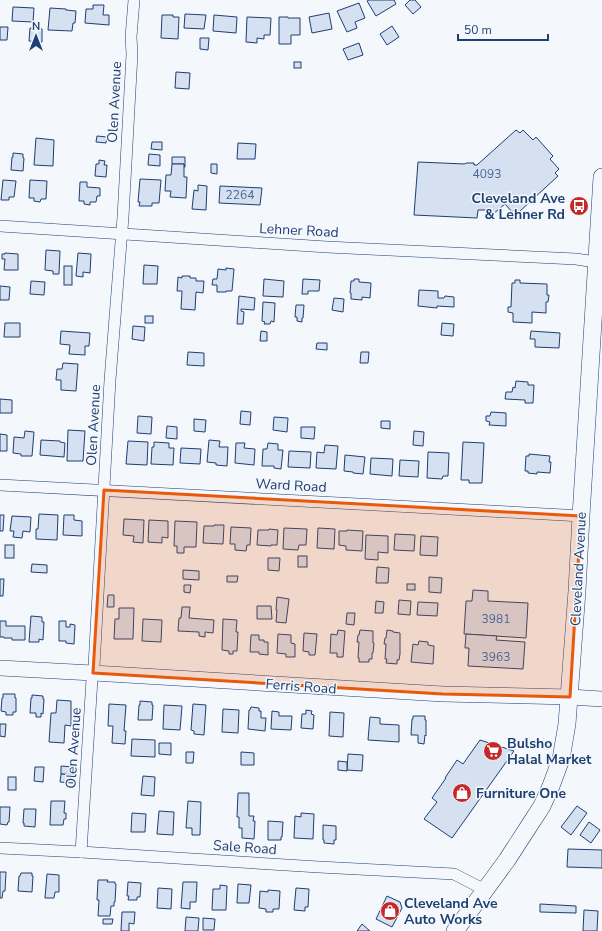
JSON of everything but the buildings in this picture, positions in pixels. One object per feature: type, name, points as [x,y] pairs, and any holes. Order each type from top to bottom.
[{"type":"main road","name":"Cleveland Avenue","points":[[455,931],[507,860],[542,806],[561,759],[567,727],[570,697],[602,177]]},
{"type":"main road","name":"Ferris Road","points":[[0,668],[429,694],[602,699]]},
{"type":"street","name":"Olen Avenue","points":[[81,852],[110,380],[132,62],[131,37],[134,0]]},
{"type":"street","name":"Lehner Road","points":[[0,226],[327,247],[576,258],[596,262]]},
{"type":"street","name":"Ward Road","points":[[0,485],[581,516]]},
{"type":"street","name":"Sale Road","points":[[0,848],[454,874],[485,890]]},
{"type":"highlighted area","points":[[104,490],[581,516],[570,697],[443,694],[93,673]]},
{"type":"place","name":"Cleveland Ave & Lehner Rd","points":[[579,206]]},
{"type":"place","name":"Bulsho Halal Market","points":[[493,751]]},
{"type":"place","name":"Furniture One","points":[[462,793]]},
{"type":"place","name":"Cleveland Ave Auto Works","points":[[390,911]]}]
